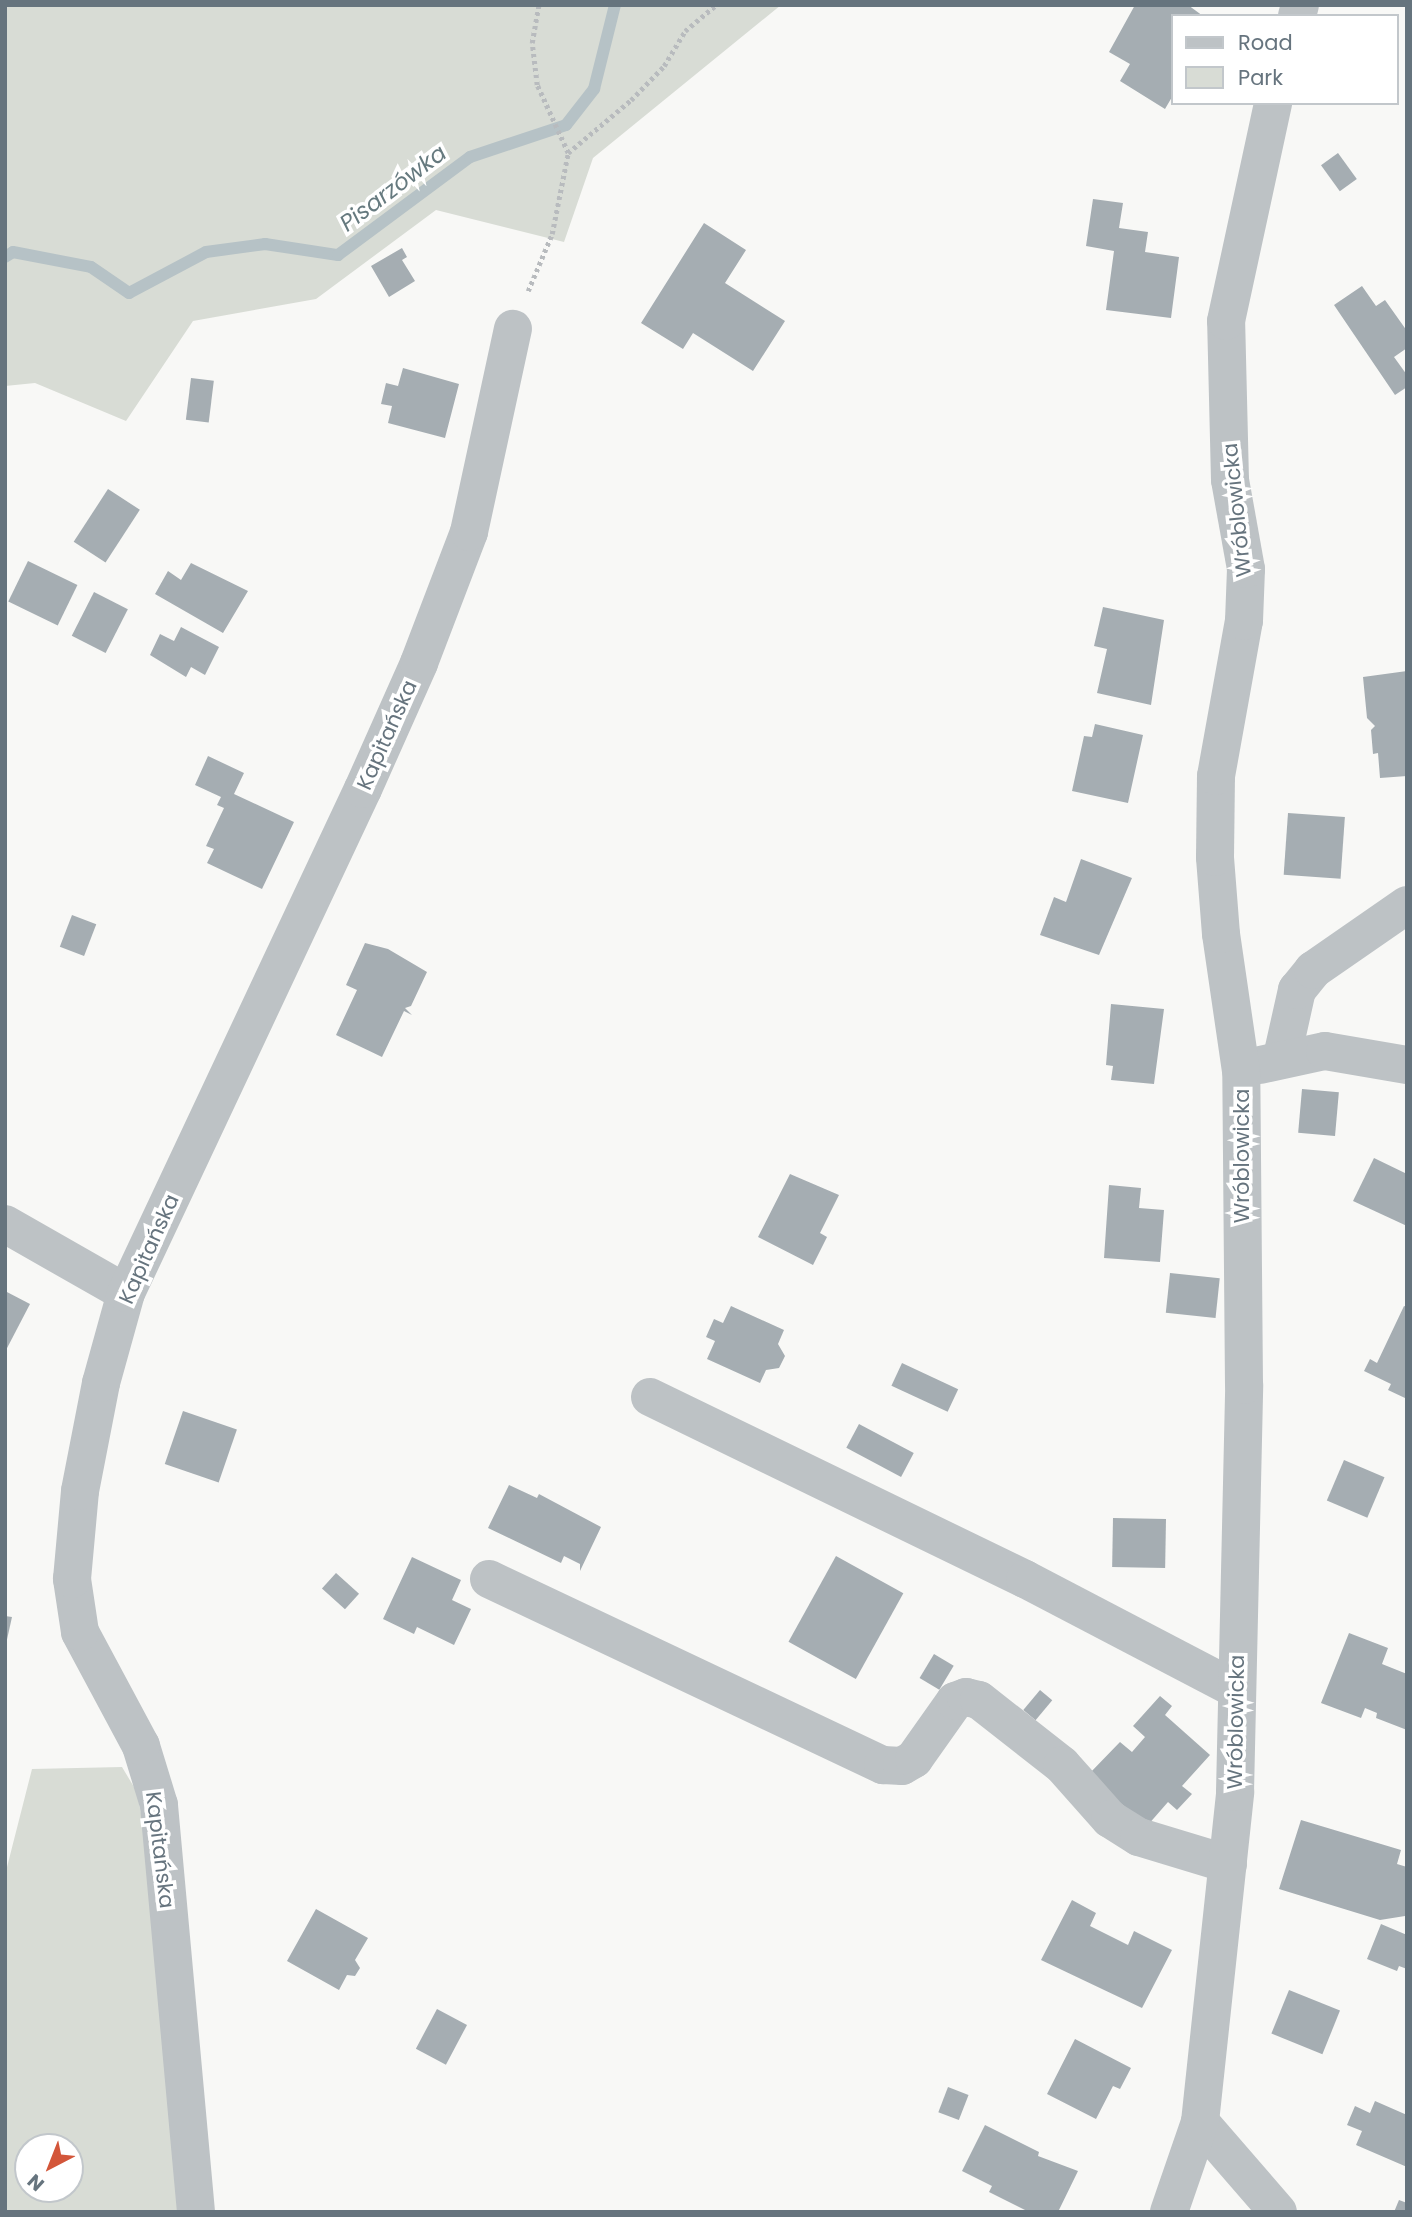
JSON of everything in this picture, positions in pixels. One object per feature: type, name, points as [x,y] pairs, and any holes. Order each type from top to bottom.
[{"type":"street","name":"Wróblowicka","points":[[1169,2212],[1200,2122],[1235,1792],[1244,1385],[1241,1071],[1220,934],[1215,857],[1216,776],[1244,621],[1246,569],[1230,480],[1226,321],[1273,105]]},
{"type":"street","name":"Kapitańska","points":[[196,2212],[159,1805],[141,1746],[80,1632],[72,1579],[80,1491],[98,1397],[127,1293],[419,663],[469,532],[513,329]]},
{"type":"street","points":[[1282,1057],[1297,990],[1313,970],[1407,905]]},
{"type":"street","points":[[1241,1071],[1282,1057],[1325,1051],[1407,1065]]},
{"type":"street","points":[[5,1224],[127,1293]]},
{"type":"street","points":[[650,1397],[1025,1579],[1237,1690]]},
{"type":"street","points":[[489,1579],[883,1765],[902,1766],[914,1759],[955,1702],[966,1697],[979,1700],[1062,1765],[1110,1819],[1139,1837],[1228,1864]]},
{"type":"street","points":[[1200,2122],[1278,2212]]},
{"type":"path","points":[[513,329],[552,234],[568,153],[537,85],[532,43],[539,5]]},
{"type":"path","points":[[568,153],[631,100],[664,66],[685,31],[716,5]]},
{"type":"green space","points":[[5,5],[781,5],[593,158],[564,242],[436,210],[316,299],[193,321],[126,421],[35,383],[5,386]]},
{"type":"green space","points":[[122,1767],[137,1792],[146,1840],[185,2212],[5,2212],[5,1875],[32,1769]]},
{"type":"building","points":[[1135,5],[1188,5],[1200,14],[1170,14],[1170,100],[1165,109],[1120,81],[1130,64],[1109,52]]},
{"type":"building","points":[[1338,153],[1357,179],[1340,191],[1321,165]]},
{"type":"building","points":[[1093,199],[1123,203],[1119,228],[1148,232],[1145,252],[1179,257],[1171,318],[1106,310],[1114,251],[1086,246]]},
{"type":"building","points":[[704,223],[746,250],[725,283],[785,321],[753,371],[693,333],[683,349],[641,323]]},
{"type":"building","points":[[402,248],[407,257],[402,260],[415,281],[389,297],[371,266]]},
{"type":"building","points":[[1362,286],[1376,306],[1385,300],[1407,331],[1407,348],[1394,357],[1407,375],[1407,387],[1395,395],[1334,305]]},
{"type":"building","points":[[403,368],[459,384],[445,438],[388,423],[392,406],[381,404],[386,383],[398,386]]},
{"type":"building","points":[[191,378],[214,381],[209,422],[186,420]]},
{"type":"building","points":[[108,489],[140,510],[106,563],[74,542]]},
{"type":"building","points":[[28,561],[77,585],[58,626],[8,601]]},
{"type":"building","points":[[191,563],[248,591],[223,633],[155,594],[168,571],[181,580]]},
{"type":"building","points":[[94,592],[128,609],[106,653],[72,636]]},
{"type":"building","points":[[1103,607],[1164,620],[1151,705],[1097,693],[1107,649],[1094,646]]},
{"type":"building","points":[[181,627],[219,647],[205,675],[191,667],[186,677],[150,655],[160,634],[174,641]]},
{"type":"building","points":[[1407,671],[1407,776],[1380,778],[1378,753],[1373,754],[1371,730],[1375,726],[1367,718],[1363,677]]},
{"type":"building","points":[[1095,724],[1143,735],[1128,803],[1072,791],[1084,736],[1092,737]]},
{"type":"building","points":[[208,756],[244,773],[234,794],[294,822],[262,889],[207,863],[214,849],[206,846],[224,808],[217,805],[221,797],[195,785]]},
{"type":"building","points":[[1288,813],[1345,817],[1341,879],[1284,875]]},
{"type":"building","points":[[1081,859],[1132,878],[1099,955],[1040,935],[1054,897],[1066,902]]},
{"type":"building","points":[[72,915],[96,924],[84,956],[60,947]]},
{"type":"building","points":[[365,943],[388,949],[427,972],[411,1006],[405,1008],[412,1015],[404,1011],[382,1057],[336,1035],[357,990],[346,985]]},
{"type":"building","points":[[1111,1004],[1164,1009],[1154,1084],[1111,1080],[1113,1066],[1106,1065]]},
{"type":"building","points":[[1302,1089],[1339,1092],[1335,1136],[1298,1133]]},
{"type":"building","points":[[1374,1158],[1407,1174],[1407,1226],[1353,1201]]},
{"type":"building","points":[[790,1174],[839,1195],[820,1233],[827,1237],[813,1265],[758,1237]]},
{"type":"building","points":[[1109,1185],[1141,1188],[1139,1208],[1164,1210],[1160,1262],[1104,1258]]},
{"type":"building","points":[[1170,1273],[1220,1278],[1216,1318],[1166,1313]]},
{"type":"building","points":[[5,1291],[30,1304],[5,1352]]},
{"type":"building","points":[[731,1306],[784,1330],[778,1344],[785,1356],[779,1368],[766,1370],[760,1383],[707,1359],[715,1341],[706,1337],[714,1319],[723,1323]]},
{"type":"building","points":[[1404,1306],[1407,1307],[1405,1398],[1388,1390],[1391,1384],[1364,1371],[1370,1359],[1377,1363]]},
{"type":"building","points":[[902,1363],[958,1389],[948,1412],[891,1386]]},
{"type":"building","points":[[183,1411],[237,1430],[219,1483],[165,1464]]},
{"type":"building","points":[[859,1424],[914,1453],[901,1477],[846,1448]]},
{"type":"building","points":[[1344,1460],[1385,1477],[1367,1518],[1327,1501]]},
{"type":"building","points":[[509,1485],[537,1498],[539,1494],[601,1527],[580,1571],[580,1564],[564,1556],[561,1563],[488,1528]]},
{"type":"building","points":[[1113,1518],[1166,1519],[1165,1568],[1112,1567]]},
{"type":"building","points":[[836,1556],[903,1593],[856,1679],[788,1642]]},
{"type":"building","points":[[412,1557],[461,1580],[452,1600],[471,1609],[454,1645],[417,1627],[414,1634],[383,1619]]},
{"type":"building","points":[[336,1573],[359,1594],[345,1609],[322,1589]]},
{"type":"building","points":[[5,1616],[12,1617],[6,1644],[5,1644]]},
{"type":"building","points":[[1349,1633],[1388,1648],[1382,1664],[1407,1674],[1407,1730],[1376,1718],[1377,1713],[1365,1708],[1361,1718],[1321,1703]]},
{"type":"building","points":[[934,1654],[954,1666],[939,1690],[920,1678]]},
{"type":"building","points":[[1040,1690],[1052,1700],[1036,1720],[1023,1710]]},
{"type":"building","points":[[1160,1696],[1172,1706],[1165,1715],[1210,1755],[1182,1786],[1192,1794],[1177,1810],[1168,1802],[1147,1826],[1088,1775],[1120,1742],[1132,1752],[1145,1737],[1133,1726]]},
{"type":"building","points":[[1301,1820],[1401,1850],[1397,1864],[1407,1867],[1405,1916],[1380,1920],[1279,1889]]},
{"type":"building","points":[[1072,1900],[1096,1913],[1090,1926],[1128,1945],[1134,1931],[1172,1950],[1142,2008],[1041,1960]]},
{"type":"building","points":[[316,1909],[368,1938],[355,1960],[360,1968],[355,1976],[347,1975],[339,1990],[287,1961]]},
{"type":"building","points":[[1381,1924],[1407,1935],[1407,1969],[1399,1966],[1397,1971],[1367,1959]]},
{"type":"building","points":[[1289,1990],[1340,2011],[1322,2054],[1271,2034]]},
{"type":"building","points":[[437,2009],[467,2025],[446,2065],[416,2049]]},
{"type":"building","points":[[1075,2039],[1131,2068],[1120,2089],[1113,2086],[1096,2119],[1047,2094]]},
{"type":"building","points":[[948,2087],[969,2095],[959,2120],[938,2112]]},
{"type":"building","points":[[1375,2101],[1407,2115],[1407,2167],[1356,2145],[1362,2131],[1347,2125],[1355,2106],[1370,2113]]},
{"type":"building","points":[[985,2125],[1039,2152],[1038,2156],[1078,2171],[1058,2212],[1029,2212],[989,2192],[992,2186],[962,2171]]},
{"type":"building","points":[[1399,2200],[1407,2203],[1407,2212],[1394,2212]]},
{"type":"waterway","name":"Pisarzówka","points":[[5,257],[13,252],[91,267],[129,293],[206,252],[265,244],[338,255],[470,157],[566,125],[594,89],[615,5]]}]
